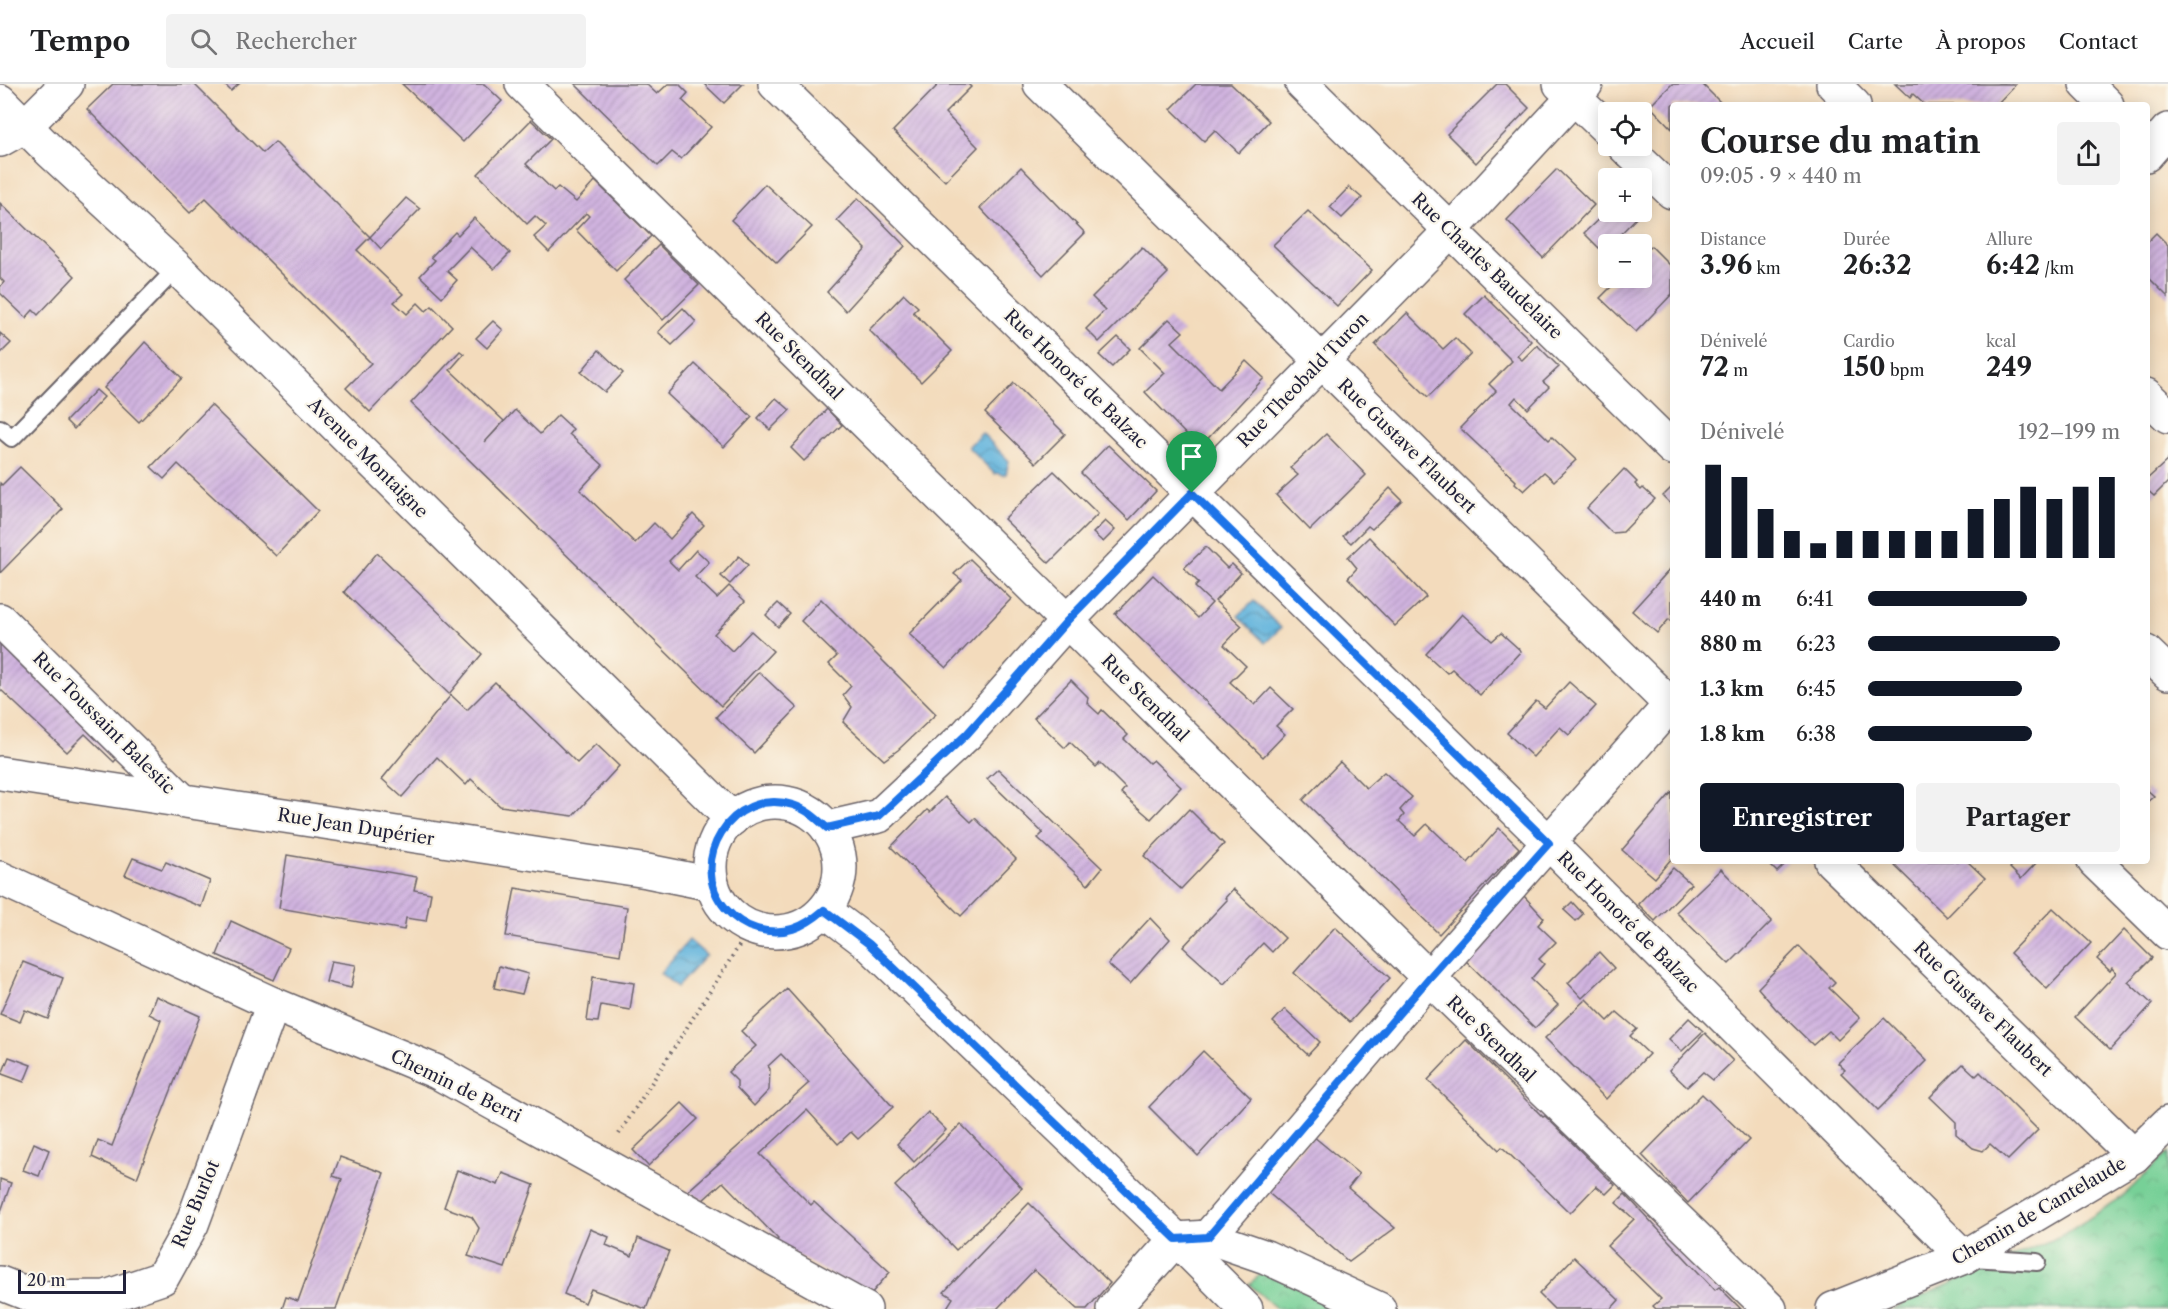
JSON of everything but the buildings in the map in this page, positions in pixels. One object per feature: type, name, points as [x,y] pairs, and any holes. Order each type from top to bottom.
[{"type":"street","points":[[13,133],[67,84]]},
{"type":"street","name":"Rue Stendhal","points":[[522,84],[1429,978],[1770,1309]]},
{"type":"street","name":"Rue Honoré de Balzac","points":[[776,84],[1549,843],[1964,1257]]},
{"type":"street","name":"Rue Gustave Flaubert","points":[[1040,84],[1670,703]]},
{"type":"street","name":"Rue Charles Baudelaire","points":[[1302,84],[1670,446]]},
{"type":"street","points":[[1833,84],[1851,102]]},
{"type":"street","points":[[2086,84],[2104,102]]},
{"type":"street","points":[[1573,88],[1598,118]]},
{"type":"street","name":"Rue Theobald Turon","points":[[827,828],[879,816],[967,734],[1067,621],[1451,230],[1573,88]]},
{"type":"street","name":"Avenue Montaigne","points":[[0,101],[13,133],[177,268],[732,819]]},
{"type":"street","points":[[1634,156],[1670,190]]},
{"type":"street","points":[[2150,399],[2168,416]]},
{"type":"street","name":"Rue Toussaint Balestic","points":[[0,620],[182,800]]},
{"type":"street","points":[[2150,656],[2168,673]]},
{"type":"street","points":[[1113,1309],[1192,1238],[1429,978],[1670,707]]},
{"type":"street","name":"Rue Jean Dupérier","points":[[0,773],[647,871],[712,884]]},
{"type":"street","points":[[771,802],[792,804],[811,813],[827,828],[837,847],[840,869],[836,891],[824,910],[809,923],[790,931],[770,932],[751,927],[733,917],[720,902],[712,884],[710,866],[712,849],[720,832],[732,819],[750,807],[771,802]]},
{"type":"street","name":"Rue Gustave Flaubert","points":[[1834,864],[2134,1156]]},
{"type":"street","points":[[2097,864],[2168,933]]},
{"type":"street","name":"Chemin de Berri","points":[[0,878],[273,1004],[436,1072],[865,1309]]},
{"type":"street","points":[[824,910],[869,944],[1192,1238],[1246,1309]]},
{"type":"street","name":"Rue Burlot","points":[[0,1283],[38,1298],[106,1298],[162,1278],[192,1224],[273,1004]]},
{"type":"street","name":"Chemin de Cantelaude","points":[[1833,1309],[1964,1257],[2134,1156],[2168,1122]]},
{"type":"street","points":[[1192,1238],[1266,1257],[1379,1309]]},
{"type":"lane","points":[[0,428],[12,438],[177,268]]},
{"type":"lane","points":[[1964,1257],[2037,1262]]},
{"type":"path","points":[[601,1162],[751,927]]},
{"type":"green space","points":[[2168,1153],[2168,1309],[1892,1309],[2065,1234],[2122,1197]]},
{"type":"green space","points":[[1265,1271],[1354,1309],[1277,1309],[1249,1284]]},
{"type":"water","points":[[982,433],[1009,461],[1006,474],[995,474],[968,447]]},
{"type":"water","points":[[1254,601],[1281,628],[1265,643],[1238,616]]},
{"type":"water","points":[[689,940],[706,955],[677,987],[660,973]]},
{"type":"route","points":[[1192,493],[1549,843],[1429,978],[1208,1237],[1176,1239],[869,944],[824,910],[809,923],[790,931],[770,932],[751,927],[733,917],[720,902],[712,884],[710,866],[712,849],[720,832],[732,819],[750,807],[771,802],[792,804],[811,813],[827,828],[879,816],[967,734],[1067,621],[1192,493]]}]
